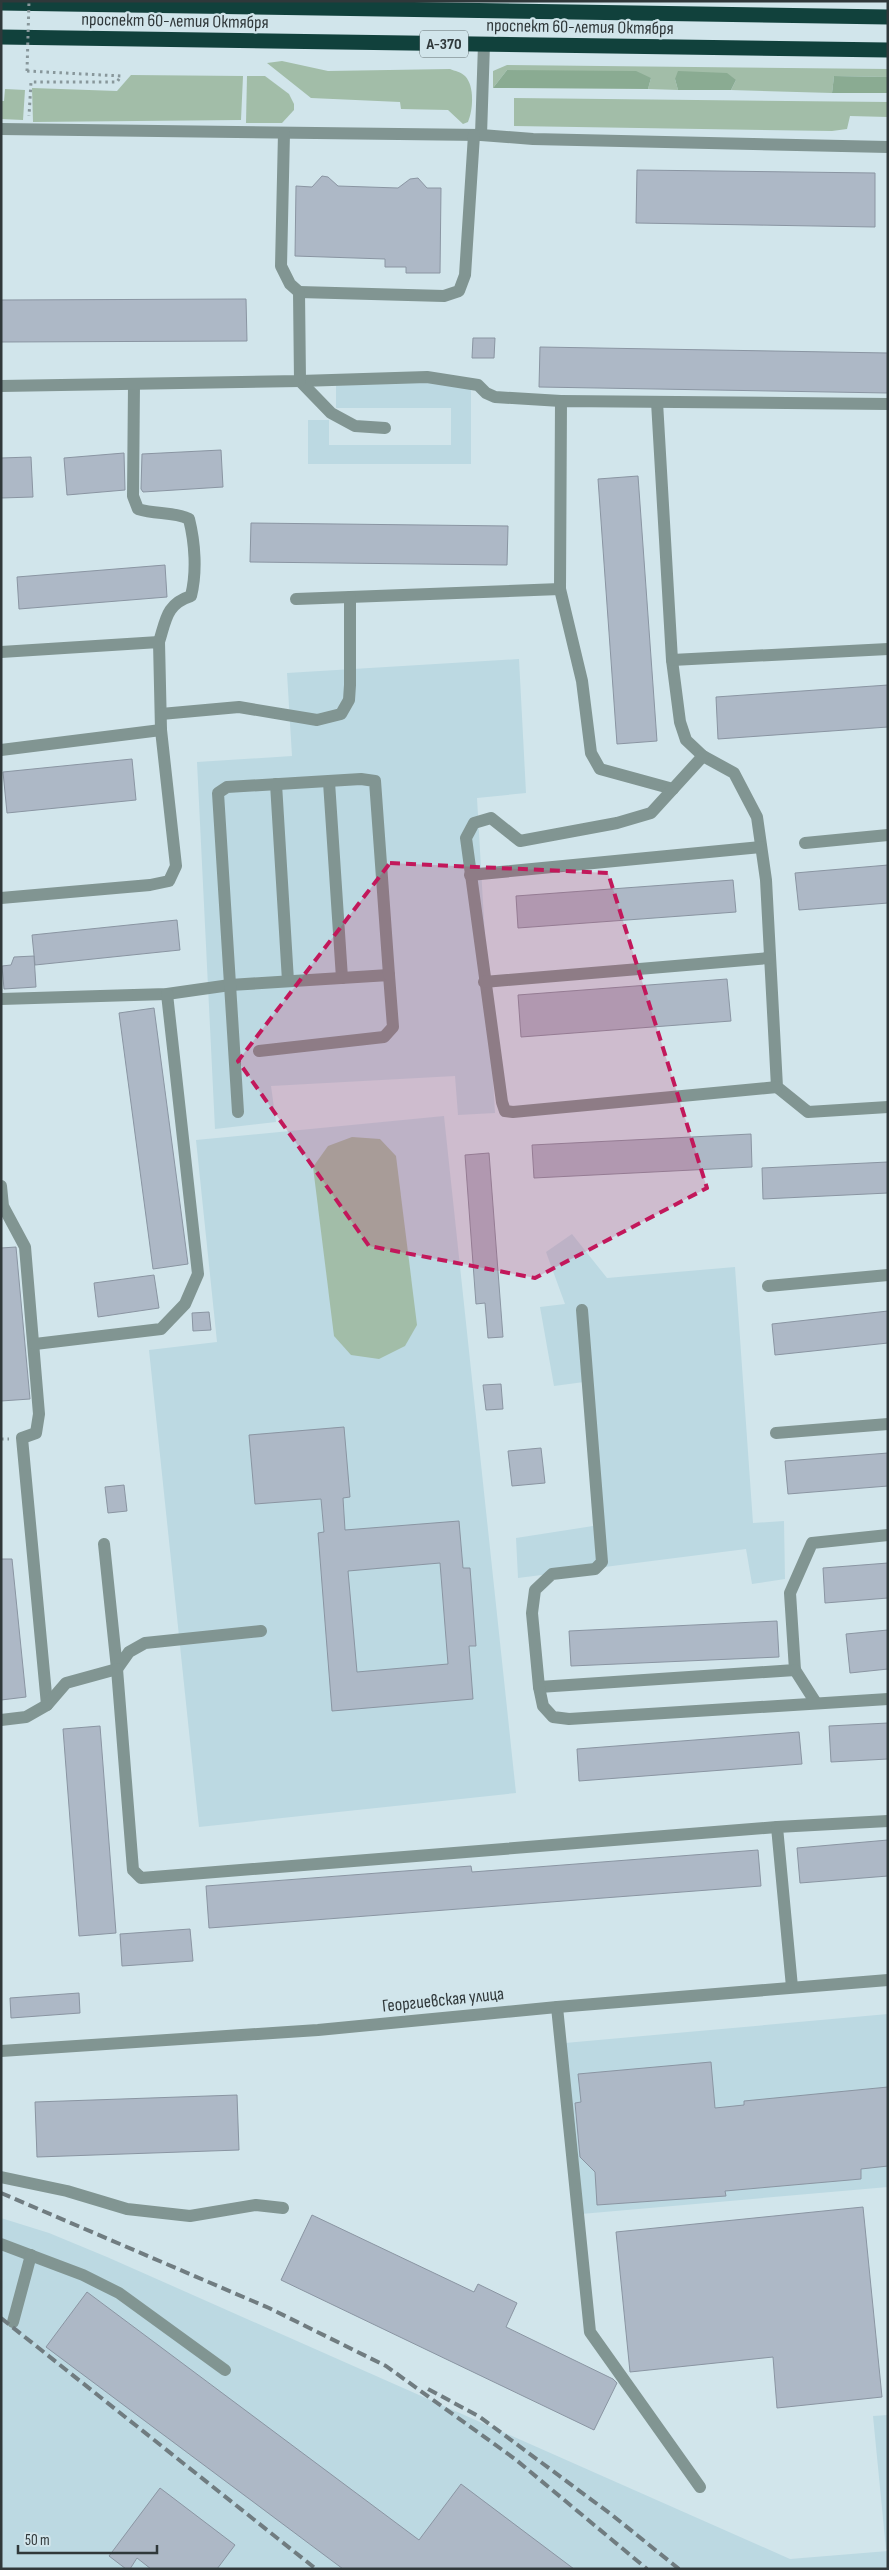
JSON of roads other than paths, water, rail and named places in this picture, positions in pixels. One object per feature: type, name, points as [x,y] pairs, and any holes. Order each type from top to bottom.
[{"type":"highway","name":"проспект 60-летия Октября","points":[[1,3],[888,17]]},
{"type":"highway","name":"проспект 60-летия Октября","points":[[1,37],[888,50]]},
{"type":"street","points":[[284,133],[280,266],[290,284],[299,292],[444,296],[459,290],[465,275],[484,44]]},
{"type":"street","points":[[1,129],[478,135],[533,139],[888,147]]},
{"type":"street","points":[[299,292],[300,381],[331,413],[355,426],[385,428]]},
{"type":"street","points":[[1,386],[427,377],[468,382],[478,385],[486,393],[495,397],[561,401],[888,404]]},
{"type":"street","points":[[1,898],[150,885],[170,880],[176,866],[161,730],[158,642],[168,613],[176,601],[191,596],[195,581],[192,534],[189,519],[175,513],[152,514],[138,509],[133,496],[134,384]]},
{"type":"street","points":[[561,401],[560,589],[582,681],[590,753],[600,769],[673,789]]},
{"type":"street","points":[[657,402],[672,660],[680,722],[686,740],[703,756],[734,773],[757,817],[766,880],[777,1087]]},
{"type":"street","points":[[296,599],[560,589]]},
{"type":"street","points":[[161,714],[239,707],[317,720],[341,714],[349,700],[350,597]]},
{"type":"street","points":[[1,652],[158,642]]},
{"type":"street","points":[[672,660],[888,649]]},
{"type":"street","points":[[1,750],[161,730]]},
{"type":"street","points":[[703,756],[651,813],[617,823],[520,841],[491,818],[474,823],[466,838],[484,982],[505,1111],[777,1087],[808,1112],[888,1107]]},
{"type":"street","points":[[238,1112],[218,793],[227,786],[329,782],[361,778],[375,781],[393,1026],[384,1037],[258,1052]]},
{"type":"street","points":[[329,782],[342,978]]},
{"type":"street","points":[[276,784],[288,981]]},
{"type":"street","points":[[805,842],[888,836]]},
{"type":"street","points":[[470,875],[761,847]]},
{"type":"street","points":[[484,982],[769,958]]},
{"type":"street","points":[[1,999],[167,994],[230,985],[388,975]]},
{"type":"street","points":[[35,1344],[161,1329],[185,1304],[198,1274],[167,994]]},
{"type":"street","points":[[1,1186],[3,1206],[26,1247],[35,1344],[39,1414],[36,1433],[22,1438],[47,1705]]},
{"type":"street","points":[[768,1286],[888,1275]]},
{"type":"street","points":[[582,1310],[602,1562],[595,1569],[552,1574],[535,1590],[532,1613],[539,1688],[543,1706],[553,1717],[569,1719],[888,1699]]},
{"type":"street","points":[[776,1434],[888,1424]]},
{"type":"street","points":[[816,1703],[795,1670],[790,1593],[812,1542],[888,1535]]},
{"type":"street","points":[[104,1544],[117,1669],[133,1870],[141,1878],[888,1821]]},
{"type":"street","points":[[1,1720],[26,1717],[47,1705],[66,1683],[117,1669],[129,1652],[145,1643],[261,1631]]},
{"type":"street","points":[[539,1688],[795,1670]]},
{"type":"street","points":[[777,1828],[792,1987]]},
{"type":"street","name":"Георгиевская улица","points":[[1,2051],[318,2030],[558,2007],[888,1980]]},
{"type":"street","points":[[558,2007],[590,2332],[700,2487]]},
{"type":"street","points":[[1,2177],[67,2191],[127,2209],[190,2216],[256,2205],[283,2208]]},
{"type":"street","points":[[1,2244],[83,2275],[119,2293],[225,2370]]},
{"type":"street","points":[[13,2322],[31,2255]]},
{"type":"railway","points":[[1,2193],[269,2308],[386,2366],[515,2459],[647,2569]]},
{"type":"railway","points":[[1,2318],[316,2569]]},
{"type":"railway","points":[[428,2389],[480,2417],[612,2515],[679,2569]]}]
